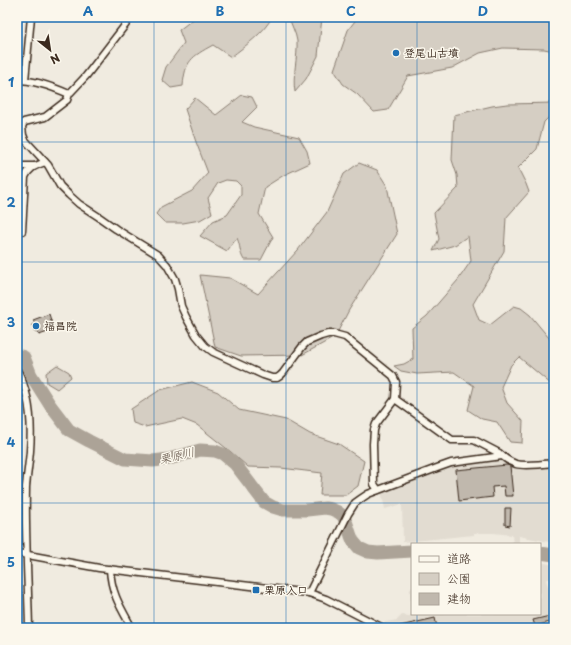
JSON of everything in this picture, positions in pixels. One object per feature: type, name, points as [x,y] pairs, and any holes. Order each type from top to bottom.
[{"type":"street","points":[[25,80],[31,17]]},
{"type":"street","points":[[130,17],[86,76],[69,94],[67,100],[45,117],[24,122],[22,127],[25,140],[45,162],[60,186],[74,200],[116,229],[158,255],[167,265],[175,279],[181,306],[186,317],[196,335],[210,350],[268,378],[277,378],[283,373],[307,342],[328,334],[339,335],[345,337],[393,376],[396,382],[395,399],[376,424],[374,430],[374,484],[378,490]]},
{"type":"street","points":[[17,80],[25,80],[50,86],[69,94]]},
{"type":"street","points":[[22,231],[25,177],[28,170],[45,162]]},
{"type":"street","points":[[18,166],[34,166]]},
{"type":"street","points":[[17,370],[28,398],[30,412],[30,443],[26,486],[29,628]]},
{"type":"street","points":[[395,399],[452,440],[474,440],[516,464],[554,463]]},
{"type":"street","points":[[309,594],[348,514],[355,503],[378,490],[451,463],[502,456]]},
{"type":"street","points":[[17,553],[99,568],[309,594],[326,599],[383,628]]},
{"type":"street","points":[[110,569],[110,580],[114,594],[132,628]]},
{"type":"shaded area","points":[[502,459],[519,468],[554,467],[554,543],[519,536],[519,543],[513,543],[512,535],[493,533],[474,533],[474,535],[403,542],[402,504],[385,509],[381,491],[456,465]]},
{"type":"shaded area","points":[[541,562],[554,565],[554,577],[546,580],[554,608],[554,628],[391,628],[381,623],[397,620],[402,615],[541,615]]},
{"type":"shaded area","points":[[411,588],[411,615],[410,590]]},
{"type":"green space","points":[[196,17],[272,17],[269,23],[259,34],[231,57],[213,45],[199,53],[190,61],[185,71],[183,86],[171,88],[162,80],[166,67],[184,43],[179,30]]},
{"type":"green space","points":[[289,17],[322,17],[318,56],[306,79],[295,92],[294,80],[297,41]]},
{"type":"green space","points":[[358,17],[554,17],[554,51],[544,49],[503,48],[480,53],[452,68],[408,76],[388,110],[374,112],[357,94],[343,84],[334,70],[348,30]]},
{"type":"green space","points":[[242,95],[252,97],[257,107],[242,122],[254,127],[299,137],[307,151],[310,163],[284,175],[265,187],[259,214],[273,237],[261,260],[244,260],[237,238],[227,251],[200,236],[213,221],[227,215],[241,195],[241,186],[236,181],[226,180],[218,183],[208,198],[212,213],[200,220],[183,223],[165,223],[156,214],[161,207],[192,191],[208,173],[185,109],[195,98],[216,115]]},
{"type":"green space","points":[[554,103],[551,115],[544,122],[537,149],[518,168],[529,192],[506,218],[504,251],[473,304],[479,320],[490,325],[514,306],[521,308],[530,315],[554,344],[554,384],[552,385],[519,357],[511,365],[501,387],[507,403],[523,421],[522,443],[510,442],[497,422],[482,419],[468,410],[474,386],[454,372],[417,374],[401,371],[394,366],[404,364],[413,359],[412,328],[427,316],[458,280],[471,261],[468,236],[455,245],[433,251],[439,239],[434,213],[458,188],[457,175],[452,160],[454,115],[507,104]]},
{"type":"green space","points":[[359,163],[377,170],[387,186],[397,234],[349,310],[335,337],[302,355],[241,356],[215,347],[200,275],[230,278],[258,294],[298,250],[327,212],[344,174]]},
{"type":"green space","points":[[57,365],[69,372],[71,377],[57,389],[47,383],[46,373]]},
{"type":"green space","points":[[192,382],[218,392],[239,410],[286,420],[310,434],[339,444],[364,461],[358,486],[346,495],[320,495],[322,473],[281,468],[248,467],[197,425],[182,419],[145,427],[133,423],[131,409],[160,390]]},
{"type":"building","points":[[49,314],[54,330],[39,335],[37,331],[35,332],[32,325],[35,324],[33,320]]},
{"type":"building","points":[[507,465],[510,466],[513,496],[505,496],[504,486],[492,487],[493,497],[459,501],[456,470]]},
{"type":"building","points":[[505,508],[511,508],[510,526],[505,525]]},
{"type":"building","points":[[554,615],[554,621],[535,626],[533,620]]},
{"type":"building","points":[[435,618],[437,627],[400,628],[400,626]]},
{"type":"waterway","name":"栗原川","points":[[17,355],[24,357],[31,375],[50,405],[69,430],[125,459],[153,461],[169,459],[200,450],[215,451],[223,454],[235,464],[264,502],[273,507],[283,510],[331,509],[343,516],[353,541],[359,548],[368,552],[378,553],[411,551]]},
{"type":"waterway","name":"栗原川","points":[[541,553],[554,555]]},
{"type":"place","name":"登尾山古墳","points":[[396,53]]},
{"type":"place","name":"福昌院","points":[[36,326]]},
{"type":"place","name":"栗原入口","points":[[256,590]]}]
